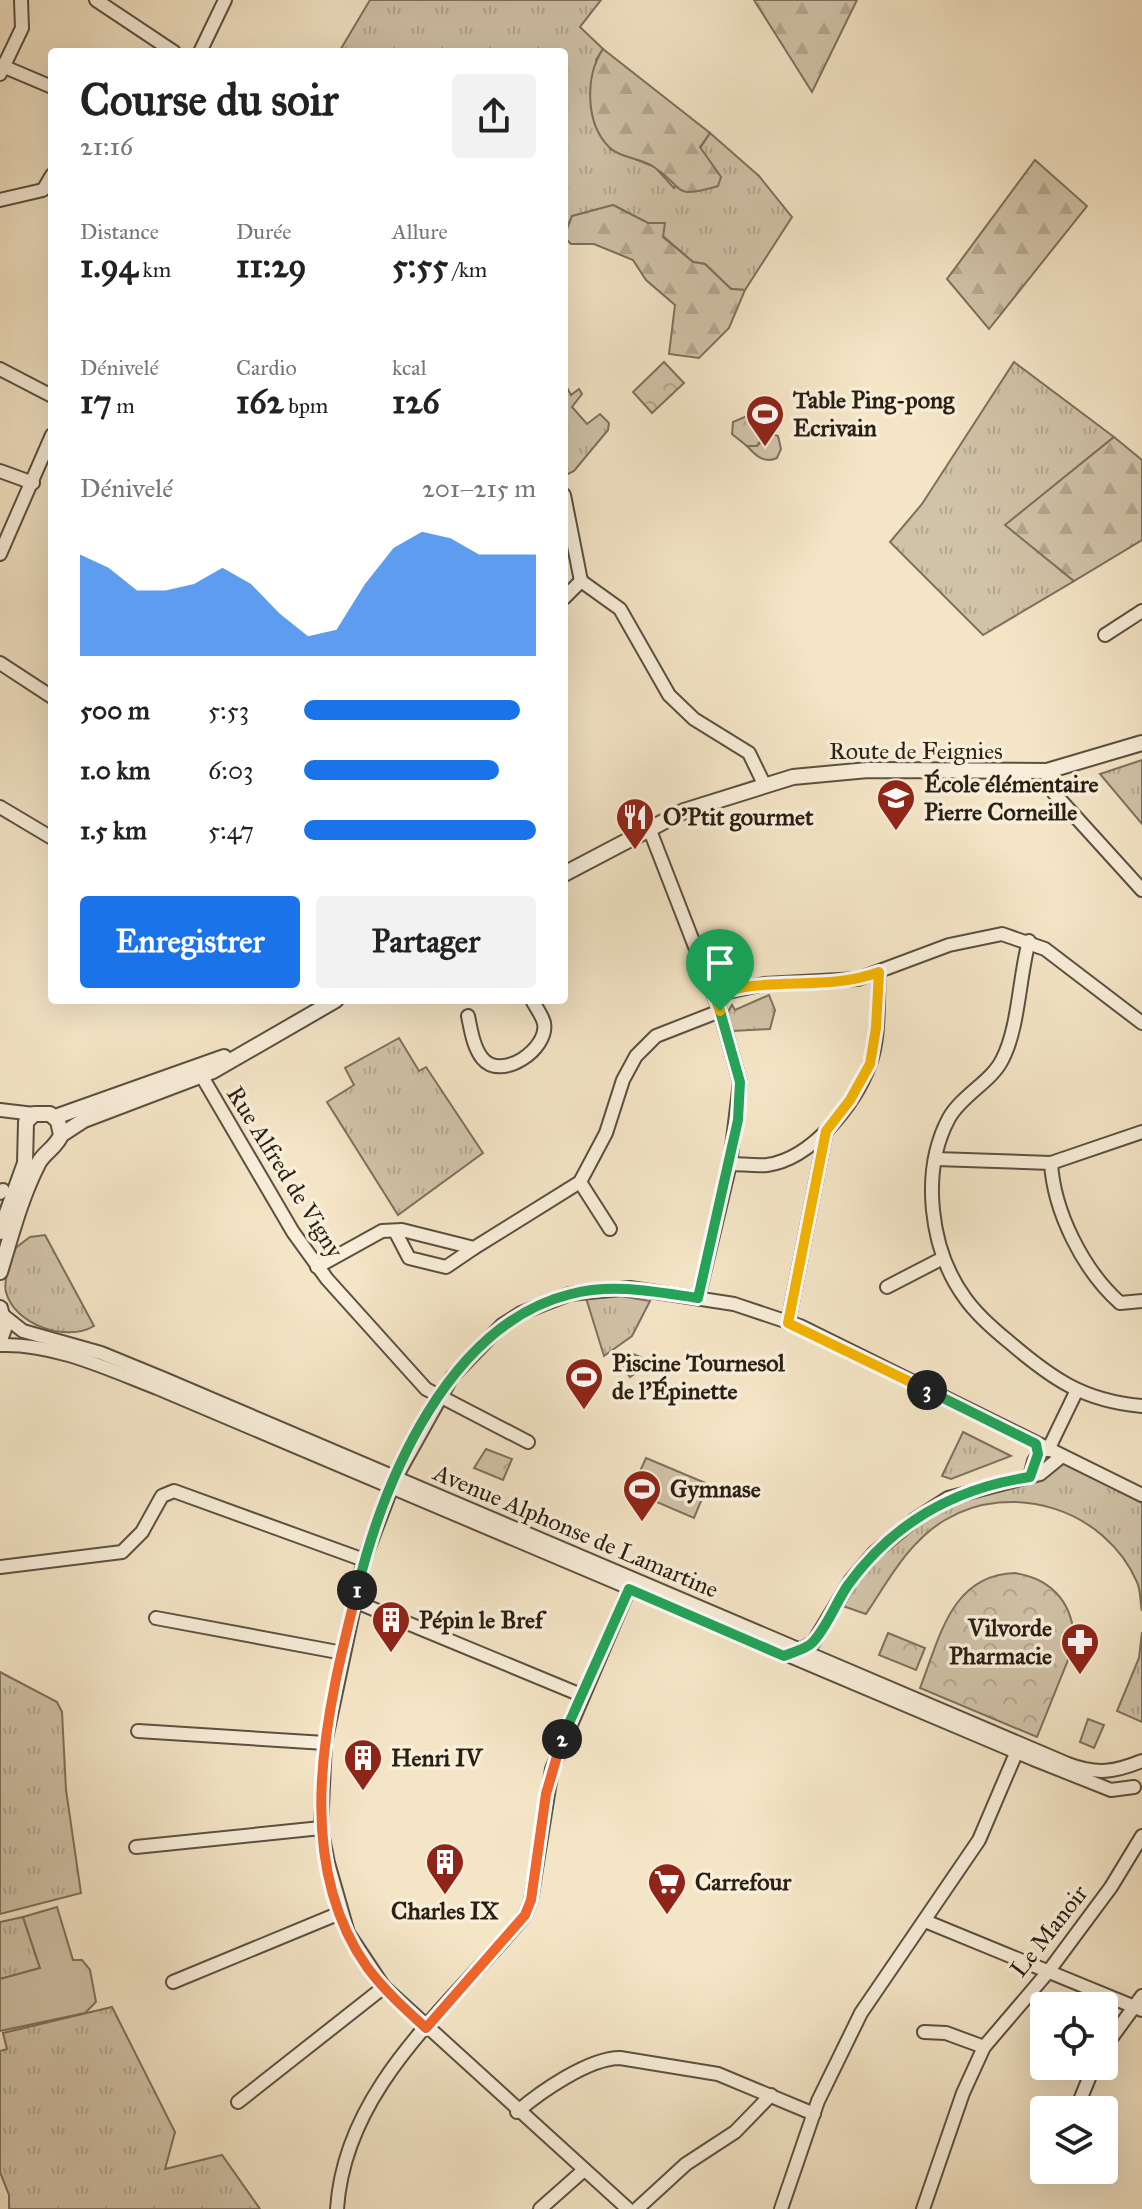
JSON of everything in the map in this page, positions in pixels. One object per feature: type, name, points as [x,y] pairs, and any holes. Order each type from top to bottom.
[{"type":"street","points":[[21,0],[22,28],[1,68],[48,86]]},
{"type":"street","points":[[96,0],[168,48]]},
{"type":"street","points":[[202,48],[225,0]]},
{"type":"street","points":[[0,200],[43,190],[48,182]]},
{"type":"street","points":[[0,369],[48,394]]},
{"type":"street","points":[[0,554],[48,445]]},
{"type":"street","points":[[0,471],[33,483]]},
{"type":"street","points":[[568,515],[581,581],[620,609],[669,695],[694,719],[749,753],[765,786]]},
{"type":"street","points":[[568,594],[581,581]]},
{"type":"street","points":[[1105,635],[1142,611]]},
{"type":"street","points":[[0,663],[48,694]]},
{"type":"street","name":"Route de Feignies","points":[[568,872],[684,811],[765,786],[829,771],[1047,771],[1142,743]]},
{"type":"street","points":[[1047,771],[1054,793],[1142,890]]},
{"type":"street","points":[[0,807],[48,836]]},
{"type":"street","points":[[649,828],[720,1011],[740,1082],[730,1164],[698,1298]]},
{"type":"street","points":[[714,995],[764,984],[858,979],[910,957],[982,936],[1002,934],[1029,941],[1057,957],[1142,1023]]},
{"type":"street","points":[[1029,941],[1001,1063],[958,1104],[948,1120],[936,1159],[933,1202],[943,1258],[964,1298],[983,1320],[1076,1392],[1142,1406]]},
{"type":"street","points":[[730,1164],[768,1165],[793,1156],[826,1131],[850,1100],[870,1064],[876,1028],[879,972]]},
{"type":"street","points":[[0,1272],[36,1168],[46,1150],[55,1145],[61,1135],[84,1120],[254,1046],[326,1004]]},
{"type":"street","points":[[468,1016],[483,1060],[495,1067],[511,1065],[534,1051],[542,1039],[544,1023],[534,1004]]},
{"type":"street","points":[[395,1231],[409,1258],[446,1267],[580,1182],[594,1160],[636,1056],[656,1036],[720,1011]]},
{"type":"street","points":[[0,1112],[44,1112],[55,1117],[199,1072]]},
{"type":"street","name":"Rue Alfred de Vigny","points":[[199,1072],[317,1267],[437,1398],[528,1442]]},
{"type":"street","points":[[0,1112],[25,1134],[34,1148],[46,1150]]},
{"type":"street","points":[[0,1232],[25,1163],[25,1134],[34,1114]]},
{"type":"street","points":[[55,1117],[61,1135]]},
{"type":"street","points":[[788,1323],[826,1131]]},
{"type":"street","points":[[936,1159],[1051,1163],[1142,1132]]},
{"type":"street","points":[[1051,1163],[1052,1183],[1064,1219],[1105,1290],[1120,1303],[1142,1301]]},
{"type":"street","points":[[580,1182],[610,1229]]},
{"type":"street","points":[[317,1267],[382,1231],[474,1248]]},
{"type":"street","points":[[887,1287],[943,1258]]},
{"type":"street","points":[[628,2209],[517,2112],[384,1987],[367,1966],[340,1913],[321,1828],[325,1743],[364,1560],[393,1485],[437,1398],[485,1340],[521,1313],[541,1304],[570,1294],[618,1289],[698,1298],[734,1304],[788,1323],[1142,1495]]},
{"type":"street","points":[[0,1343],[2,1312]]},
{"type":"street","name":"Avenue Alphonse de Lamartine","points":[[2,1312],[23,1331],[101,1353],[393,1485]]},
{"type":"street","name":"Avenue Alphonse de Lamartine","points":[[0,1343],[27,1346],[96,1364],[799,1650],[1084,1770],[1116,1771],[1139,1762]]},
{"type":"street","points":[[1030,1477],[1047,1451],[1076,1392]]},
{"type":"street","points":[[784,1656],[813,1643],[851,1580],[874,1553],[903,1528],[948,1498],[1030,1477],[1048,1468],[1047,1451]]},
{"type":"street","points":[[0,1567],[122,1552],[142,1532],[162,1496],[174,1491],[364,1560]]},
{"type":"street","points":[[337,2209],[345,2166],[374,2094],[399,2057],[525,1915],[531,1900],[552,1769],[631,1584]]},
{"type":"street","name":"Avenue Alphonse de Lamartine","points":[[631,1584],[784,1656],[1033,1759],[1111,1790],[1138,1789]]},
{"type":"street","points":[[354,1601],[581,1695]]},
{"type":"street","points":[[156,1618],[343,1653]]},
{"type":"street","points":[[138,1731],[325,1743]]},
{"type":"street","points":[[781,2209],[814,2114],[861,2013],[979,1840],[1014,1758]]},
{"type":"street","points":[[1138,1789],[1130,1772],[1139,1762]]},
{"type":"street","points":[[136,1847],[321,1828]]},
{"type":"street","name":"Le Manoir","points":[[923,2209],[963,2093],[984,2047],[1048,1972],[1111,1887],[1142,1836]]},
{"type":"street","points":[[173,1982],[340,1913]]},
{"type":"street","points":[[925,1921],[1048,1972],[1139,2004],[1118,2030]]},
{"type":"street","points":[[238,2102],[384,1987]]},
{"type":"street","points":[[924,2032],[946,2033],[984,2047]]},
{"type":"street","points":[[517,2112],[546,2089],[610,2058],[718,2074],[814,2114]]},
{"type":"street","points":[[637,2209],[686,2164],[735,2132],[771,2095]]},
{"type":"street","points":[[540,2209],[584,2170]]},
{"type":"green space","points":[[370,0],[601,0],[580,27],[603,49],[596,60],[610,149],[655,167],[674,188],[710,133],[759,176],[792,217],[745,290],[731,289],[705,264],[693,262],[648,223],[613,205],[572,216],[568,226],[568,48],[341,48]]},
{"type":"green space","points":[[754,0],[857,0],[812,92]]},
{"type":"green space","points":[[603,49],[710,133],[700,147],[721,177],[718,186],[693,192],[680,190],[654,167],[609,147],[595,125],[590,99],[593,72]]},
{"type":"green space","points":[[1035,160],[1087,206],[989,329],[947,279]]},
{"type":"green space","points":[[613,205],[648,223],[665,223],[663,237],[693,262],[705,264],[731,289],[745,290],[729,328],[699,358],[669,354],[675,305],[646,280],[633,260],[594,244],[571,244],[568,241],[568,226],[572,216]]},
{"type":"green space","points":[[664,362],[684,383],[652,413],[633,392]]},
{"type":"green space","points":[[1014,362],[1114,437],[1006,525],[1074,581],[983,635],[890,542],[922,504]]},
{"type":"green space","points":[[568,389],[571,395],[579,389],[582,394],[572,407],[587,424],[600,414],[609,423],[608,430],[574,471],[568,474]]},
{"type":"green space","points":[[747,416],[760,420],[768,429],[757,446],[747,446],[732,434],[733,422]]},
{"type":"green space","name":"Table Ping-pong Ecrivain","points":[[769,433],[778,436],[781,449],[777,458],[768,460],[747,446],[757,446]]},
{"type":"green space","points":[[1114,437],[1142,460],[1142,540],[1074,581],[1005,525]]},
{"type":"green space","points":[[1142,760],[1142,824],[1100,774]]},
{"type":"green space","points":[[769,995],[775,1010],[770,1029],[733,1031],[727,1013],[732,1005],[735,1010]]},
{"type":"green space","points":[[399,1038],[419,1071],[426,1067],[483,1153],[398,1215],[327,1102],[354,1085],[345,1068]]},
{"type":"green space","points":[[45,1235],[94,1326],[83,1331],[56,1331],[30,1321],[11,1303],[6,1282],[14,1249],[30,1237]]},
{"type":"green space","points":[[620,1296],[650,1301],[632,1336],[604,1356],[586,1298]]},
{"type":"green space","points":[[633,1354],[643,1358],[637,1372],[630,1377],[621,1365]]},
{"type":"green space","points":[[963,1432],[1011,1456],[951,1479],[942,1476]]},
{"type":"green space","points":[[486,1449],[512,1459],[503,1480],[474,1468]]},
{"type":"green space","points":[[646,1458],[708,1484],[694,1518],[631,1491]]},
{"type":"green space","points":[[1064,1462],[1142,1503],[1142,1611],[1137,1582],[1122,1557],[1103,1536],[1080,1520],[1054,1509],[1027,1503],[999,1503],[971,1508],[945,1520],[910,1550],[866,1614],[837,1604],[880,1551],[948,1501]]},
{"type":"green space","points":[[1015,1573],[1041,1581],[1060,1597],[1071,1618],[1073,1631],[1074,1645],[1037,1737],[920,1688],[942,1630],[962,1597],[993,1576]]},
{"type":"green space","points":[[1142,1632],[1142,1722],[1117,1711],[1139,1658]]},
{"type":"green space","points":[[888,1633],[925,1648],[916,1670],[879,1655]]},
{"type":"green space","points":[[0,1672],[57,1702],[62,1712],[66,1790],[81,1893],[0,1914]]},
{"type":"green space","points":[[1088,1719],[1104,1725],[1094,1748],[1080,1742]]},
{"type":"green space","points":[[57,1907],[73,1960],[82,1960],[90,1970],[96,2002],[85,2013],[0,2031],[0,1979],[40,1968],[23,1917]]},
{"type":"green space","points":[[23,1917],[40,1968],[0,1979],[0,1922]]},
{"type":"green space","points":[[112,2007],[175,2132],[165,2169],[222,2155],[260,2209],[9,2209],[9,2195],[0,2172],[0,2051],[7,2049],[3,2033]]},
{"type":"place","name":"Table Ping-pong Ecrivain","points":[[765,448]]},
{"type":"place","name":"École élémentaire Pierre Corneille","points":[[896,832]]},
{"type":"place","name":"O'Ptit gourmet","points":[[635,851]]},
{"type":"place","name":"Piscine Tournesol de l'Épinette","points":[[584,1411]]},
{"type":"place","name":"Gymnase","points":[[642,1523]]},
{"type":"place","name":"Pépin le Bref","points":[[391,1654]]},
{"type":"place","name":"Vilvorde Pharmacie","points":[[1080,1676]]},
{"type":"place","name":"Henri IV","points":[[363,1792]]},
{"type":"place","name":"Charles IX","points":[[445,1896]]},
{"type":"place","name":"Carrefour","points":[[667,1916]]},
{"type":"route","points":[[879,972],[876,1028],[870,1064],[850,1100],[826,1131],[788,1323],[800,1326],[1036,1444],[1038,1454],[1030,1477],[973,1489],[948,1498],[893,1536],[851,1580],[813,1643],[784,1656],[629,1589],[559,1746],[546,1794],[531,1900],[525,1915],[482,1968],[426,2028],[384,1987],[367,1966],[348,1933],[340,1913],[321,1828],[325,1743],[364,1560],[395,1479],[437,1398],[477,1347],[502,1325],[541,1304],[594,1290],[630,1288],[698,1298],[738,1120],[740,1082],[720,1011],[714,995],[730,989],[764,984],[839,982],[879,972]]}]
